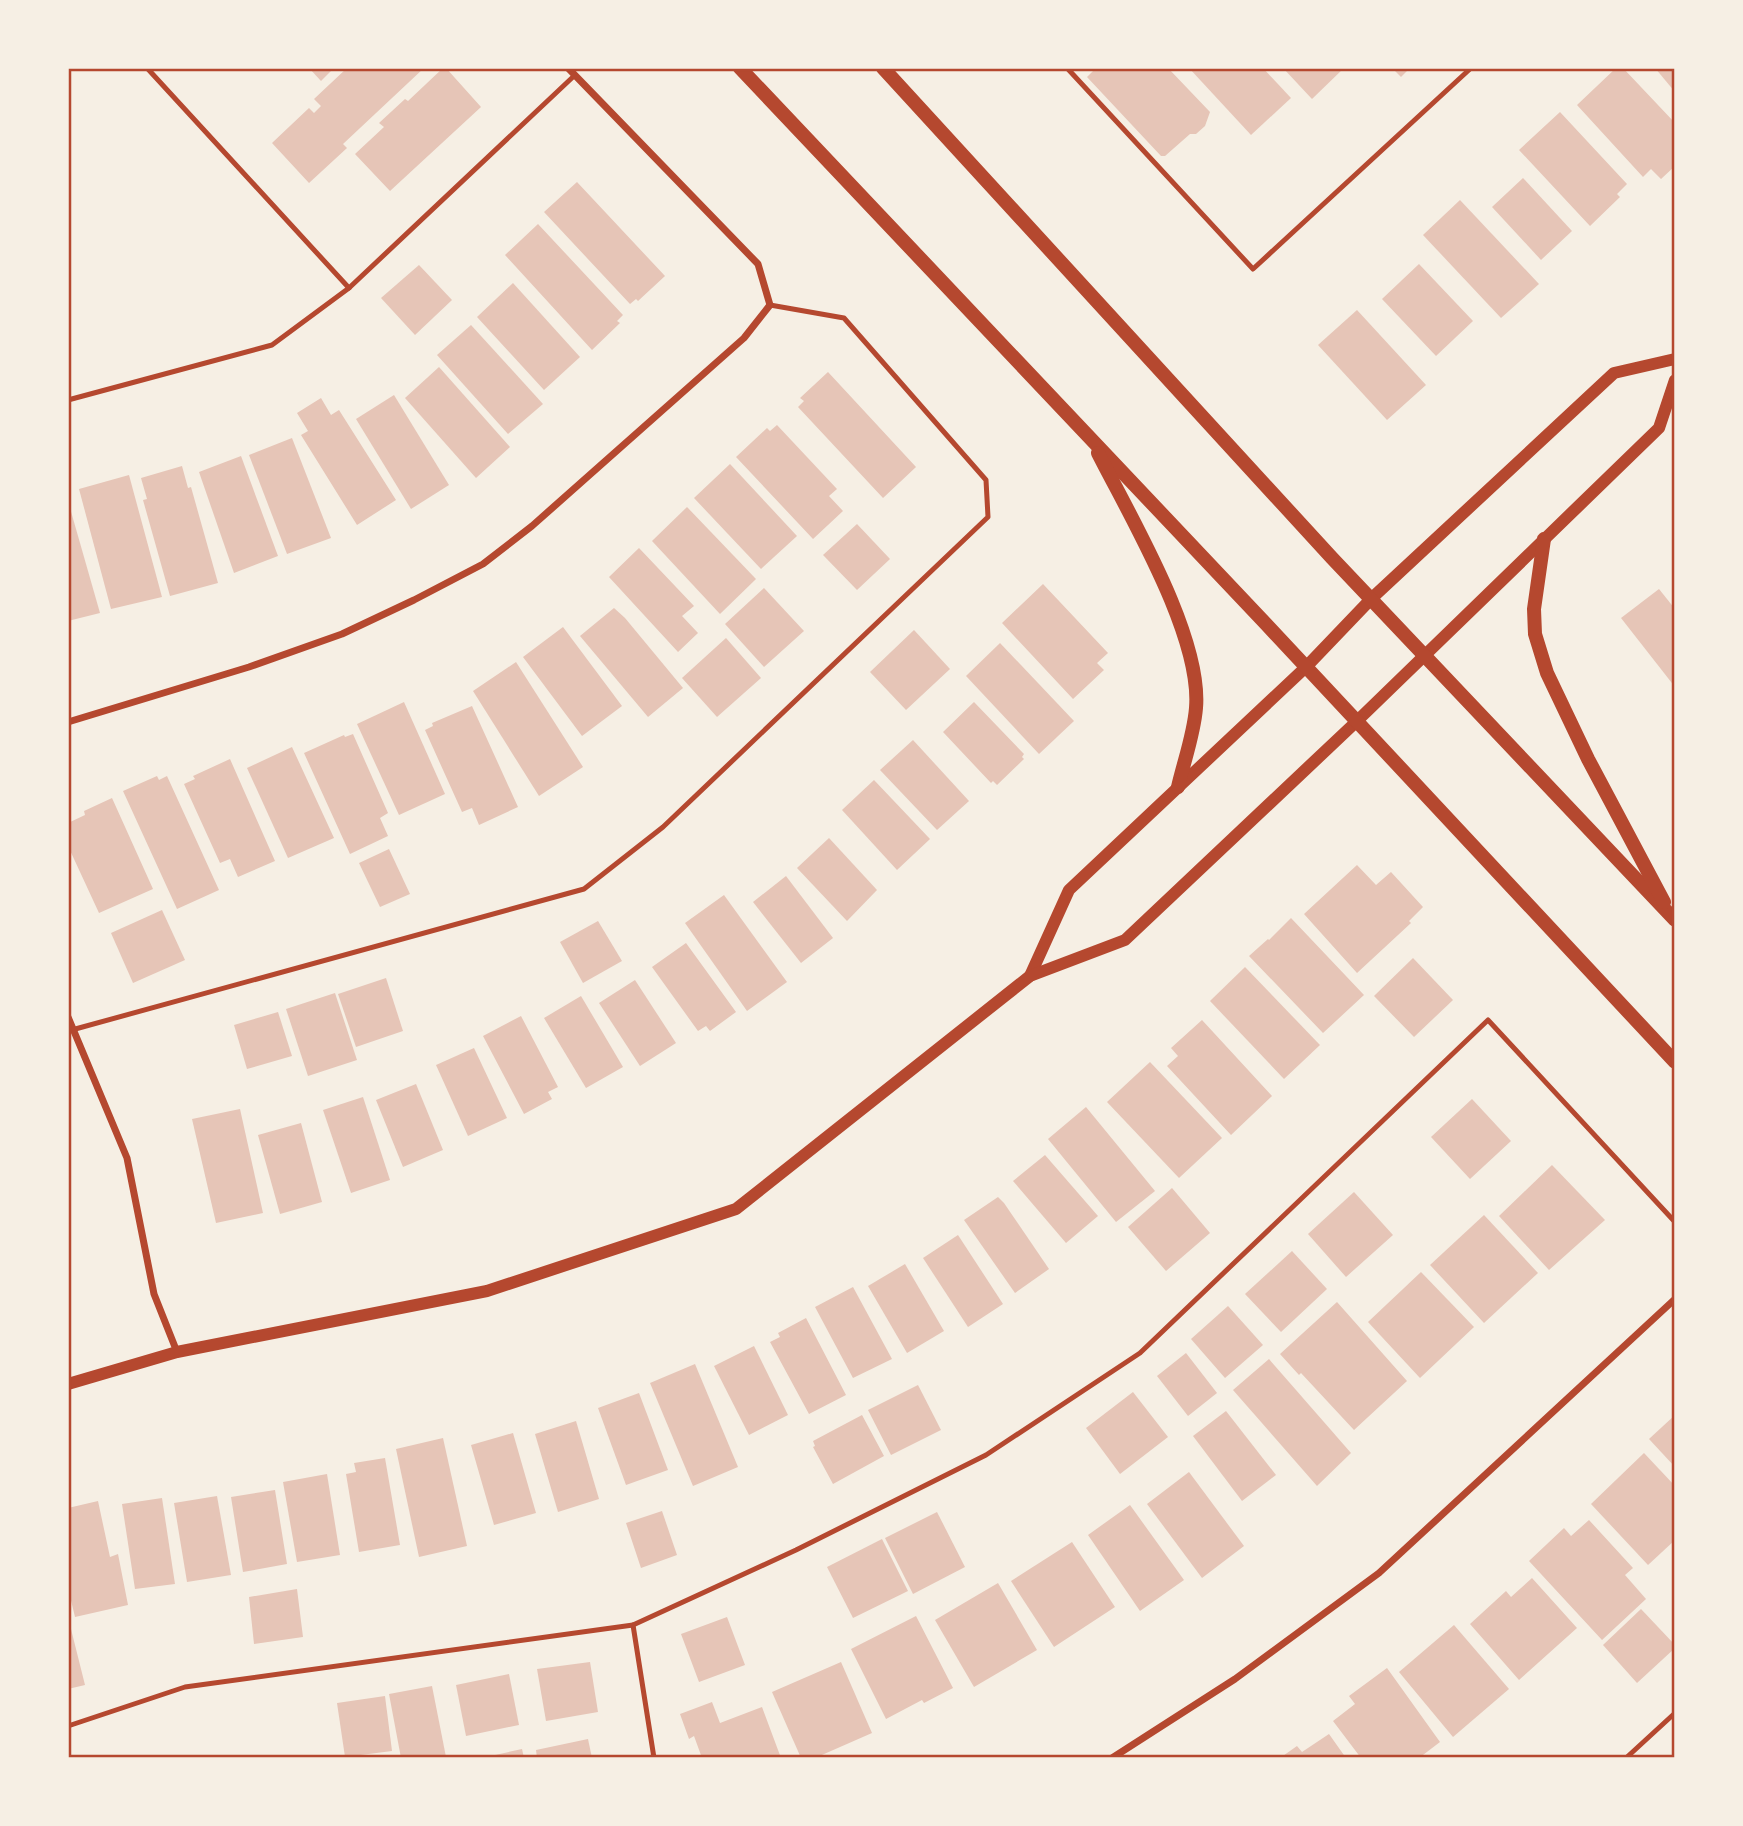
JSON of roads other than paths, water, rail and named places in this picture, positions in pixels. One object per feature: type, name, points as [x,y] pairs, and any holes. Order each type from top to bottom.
[{"type":"main road","points":[[740,68],[1675,1062]]},
{"type":"main road","points":[[883,68],[1332,558],[1674,919]]},
{"type":"main road","points":[[1091,439],[1156,568],[1186,637],[1194,669],[1196,708],[1178,787]]},
{"type":"main road","points":[[1544,539],[1534,609],[1535,634],[1547,673],[1588,759],[1674,919]]},
{"type":"street","points":[[68,722],[249,667],[342,634],[483,564],[532,526],[744,338],[770,305],[758,264],[568,68]]},
{"type":"street","points":[[1030,976],[1069,890],[1306,667],[1372,598],[1614,373],[1675,359]]},
{"type":"street","points":[[68,1384],[177,1352],[487,1291],[736,1209],[1030,976],[1125,940],[1356,722],[1659,428],[1675,380]]},
{"type":"street","points":[[68,1017],[71,1030],[127,1158],[154,1294],[177,1352]]},
{"type":"street","points":[[1112,1758],[1235,1679],[1379,1573],[1675,1299]]},
{"type":"lane","points":[[147,68],[348,288]]},
{"type":"lane","points":[[1067,68],[1253,269],[1471,68]]},
{"type":"lane","points":[[68,401],[272,345],[348,288],[575,75]]},
{"type":"lane","points":[[71,1030],[584,889],[663,827],[988,517],[986,480],[844,318],[770,305]]},
{"type":"lane","points":[[68,1726],[185,1687],[633,1625],[796,1550],[986,1455],[1140,1353],[1488,1020],[1675,1222]]},
{"type":"lane","points":[[633,1625],[654,1758]]},
{"type":"lane","points":[[1626,1758],[1675,1713]]}]
